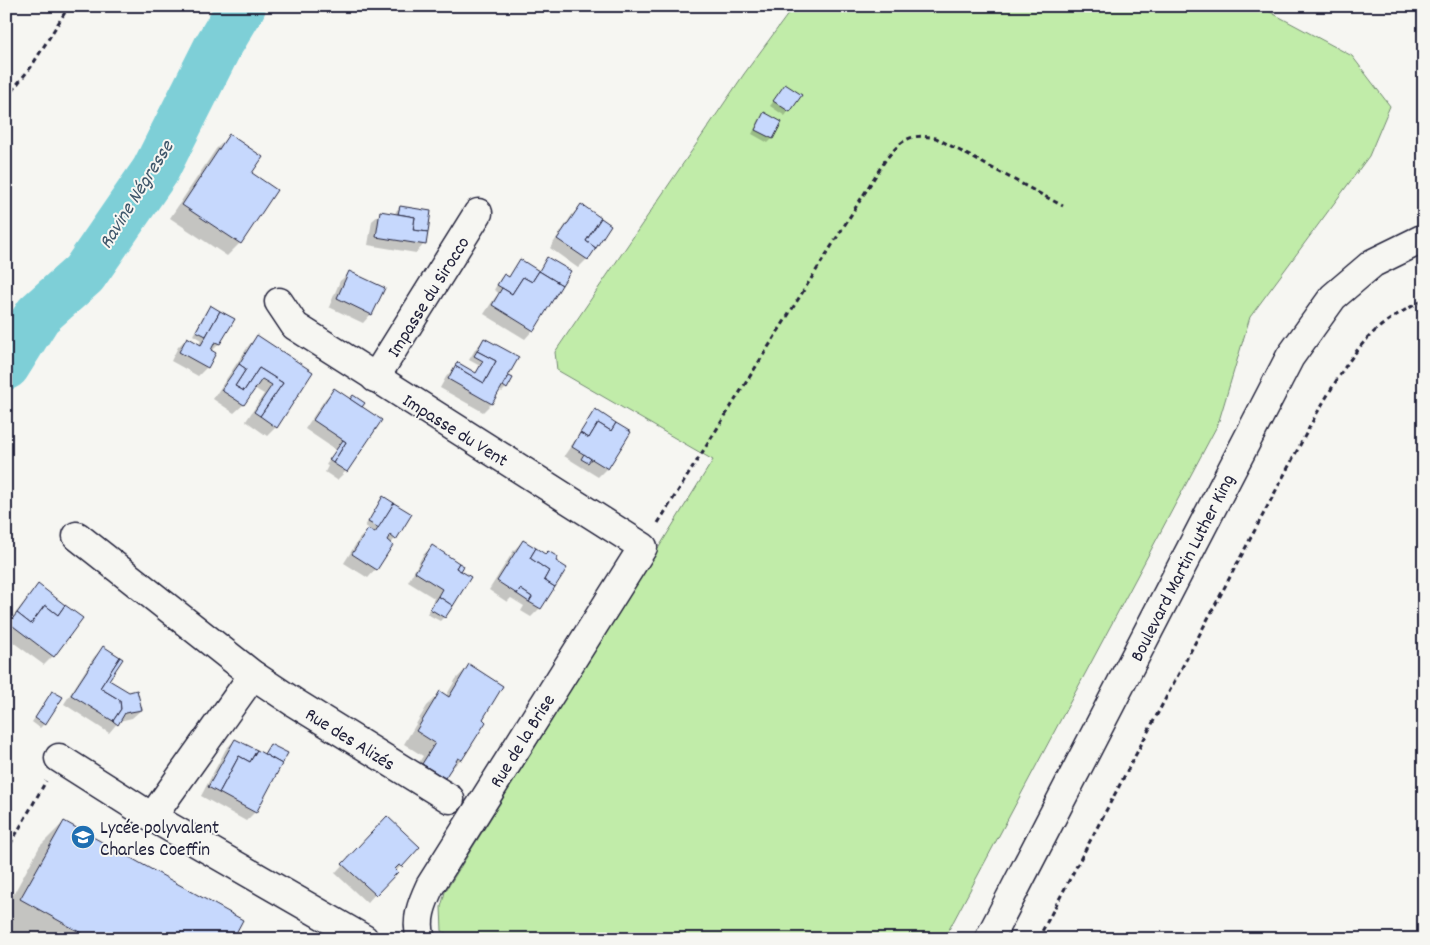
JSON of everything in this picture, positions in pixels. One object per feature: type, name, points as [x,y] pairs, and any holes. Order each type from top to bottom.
[{"type":"street","name":"Impasse du Sirocco","points":[[375,378],[478,214]]},
{"type":"street","name":"Boulevard Martin Luther King","points":[[988,939],[1290,357],[1333,297],[1373,264],[1424,238]]},
{"type":"street","name":"Impasse du Vent","points":[[279,302],[295,326],[642,547]]},
{"type":"street","name":"Rue des Alizés","points":[[77,536],[253,675],[450,799]]},
{"type":"street","name":"Rue de la Brise","points":[[421,939],[418,929],[420,908],[430,886],[642,547]]},
{"type":"street","points":[[152,817],[253,675]]},
{"type":"street","points":[[59,758],[152,817],[364,939]]},
{"type":"path","points":[[6,98],[31,67],[69,6]]},
{"type":"path","points":[[642,547],[886,159],[899,143],[910,137],[936,138],[1063,206]]},
{"type":"path","points":[[1038,939],[1322,405],[1344,368],[1376,330],[1424,300]]},
{"type":"path","points":[[6,852],[59,758]]},
{"type":"path","points":[[6,929],[22,939]]},
{"type":"green space","points":[[794,6],[1259,6],[1352,56],[1390,106],[1369,156],[1250,317],[1218,424],[944,939],[456,939],[442,931],[441,907],[445,892],[713,460],[557,370],[555,352],[744,74]]},
{"type":"building","points":[[785,84],[802,95],[790,112],[773,101]]},
{"type":"building","points":[[764,112],[782,122],[773,139],[755,130]]},
{"type":"building","points":[[229,134],[263,157],[252,173],[277,190],[241,244],[182,205]]},
{"type":"building","points":[[581,204],[601,218],[586,241],[596,248],[588,260],[557,239]]},
{"type":"building","points":[[400,206],[431,211],[428,232],[413,230],[415,217],[398,214]]},
{"type":"building","points":[[380,211],[415,217],[413,230],[428,232],[426,245],[376,237]]},
{"type":"building","points":[[601,218],[611,225],[596,248],[586,241]]},
{"type":"building","points":[[547,257],[571,271],[562,285],[539,271]]},
{"type":"building","points":[[520,259],[539,271],[532,282],[523,277],[512,294],[497,285],[504,274],[509,277]]},
{"type":"building","points":[[349,271],[385,288],[372,315],[337,298]]},
{"type":"building","points":[[539,271],[562,285],[534,331],[492,305],[502,288],[512,294],[523,277],[532,282]]},
{"type":"building","points":[[210,305],[220,311],[206,336],[196,331]]},
{"type":"building","points":[[220,311],[235,319],[220,344],[215,342],[211,350],[216,353],[208,368],[179,352],[187,337],[201,345]]},
{"type":"building","points":[[257,335],[313,372],[277,428],[260,416],[283,383],[259,368],[244,391],[235,386],[246,369],[239,364]]},
{"type":"building","points":[[484,338],[519,357],[492,404],[448,379],[455,366],[484,383],[496,361],[477,351]]},
{"type":"building","points":[[477,351],[496,361],[484,383],[455,366],[457,362],[476,373],[483,361],[474,356]]},
{"type":"building","points":[[239,364],[246,369],[235,386],[244,391],[259,368],[283,383],[260,416],[254,412],[272,385],[262,379],[244,405],[221,390]]},
{"type":"building","points":[[509,376],[513,378],[507,389],[503,386]]},
{"type":"building","points":[[334,388],[382,420],[347,472],[333,463],[346,442],[313,420]]},
{"type":"building","points":[[353,395],[365,403],[362,407],[350,399]]},
{"type":"building","points":[[595,409],[616,423],[611,431],[598,423],[589,438],[580,433]]},
{"type":"building","points":[[598,423],[611,431],[616,423],[631,432],[608,469],[572,447],[580,433],[589,438]]},
{"type":"building","points":[[343,440],[346,442],[333,463],[329,460]]},
{"type":"building","points":[[584,454],[591,459],[588,463],[581,459]]},
{"type":"building","points":[[383,496],[394,503],[379,528],[368,522]]},
{"type":"building","points":[[394,503],[412,514],[396,540],[390,535],[387,540],[393,545],[377,570],[352,554],[368,529],[375,533]]},
{"type":"building","points":[[523,540],[536,548],[530,558],[549,571],[544,580],[555,587],[541,609],[529,602],[532,597],[520,589],[517,594],[497,581]]},
{"type":"building","points":[[432,545],[459,563],[456,568],[471,577],[453,606],[438,596],[442,589],[415,572]]},
{"type":"building","points":[[536,548],[545,554],[548,551],[558,557],[556,561],[567,568],[555,587],[544,580],[549,571],[530,558]]},
{"type":"building","points":[[459,563],[464,566],[461,571],[456,568]]},
{"type":"building","points":[[38,584],[65,605],[58,615],[45,605],[31,624],[17,613]]},
{"type":"building","points":[[520,589],[532,597],[529,602],[517,594]]},
{"type":"building","points":[[438,596],[453,606],[445,618],[430,609]]},
{"type":"building","points":[[45,605],[58,615],[65,605],[83,618],[54,657],[9,623],[17,613],[31,624]]},
{"type":"building","points":[[103,646],[120,657],[100,688],[120,700],[121,709],[113,721],[71,695]]},
{"type":"building","points":[[120,657],[123,659],[109,680],[129,692],[137,690],[142,710],[125,713],[118,725],[113,721],[121,709],[120,700],[100,688]]},
{"type":"building","points":[[469,664],[503,686],[483,719],[486,722],[462,760],[458,758],[445,778],[422,764],[435,743],[416,731],[440,691],[449,697]]},
{"type":"building","points":[[52,691],[63,697],[45,725],[35,718]]},
{"type":"building","points":[[235,739],[257,750],[250,762],[239,756],[219,793],[208,787]]},
{"type":"building","points":[[270,744],[288,753],[282,764],[264,754]]},
{"type":"building","points":[[257,750],[282,764],[256,813],[219,793],[239,756],[250,762]]},
{"type":"building","points":[[387,816],[420,847],[402,867],[399,865],[395,869],[398,872],[376,895],[342,864]]},
{"type":"building","points":[[64,821],[243,920],[234,937],[236,939],[92,939],[20,899]]},
{"type":"waterway","name":"Ravine Négresse","points":[[6,366],[38,315],[84,274],[155,171],[217,48],[242,6]]},
{"type":"place","name":"Lycée polyvalent Charles Coeffin","points":[[83,837]]}]
